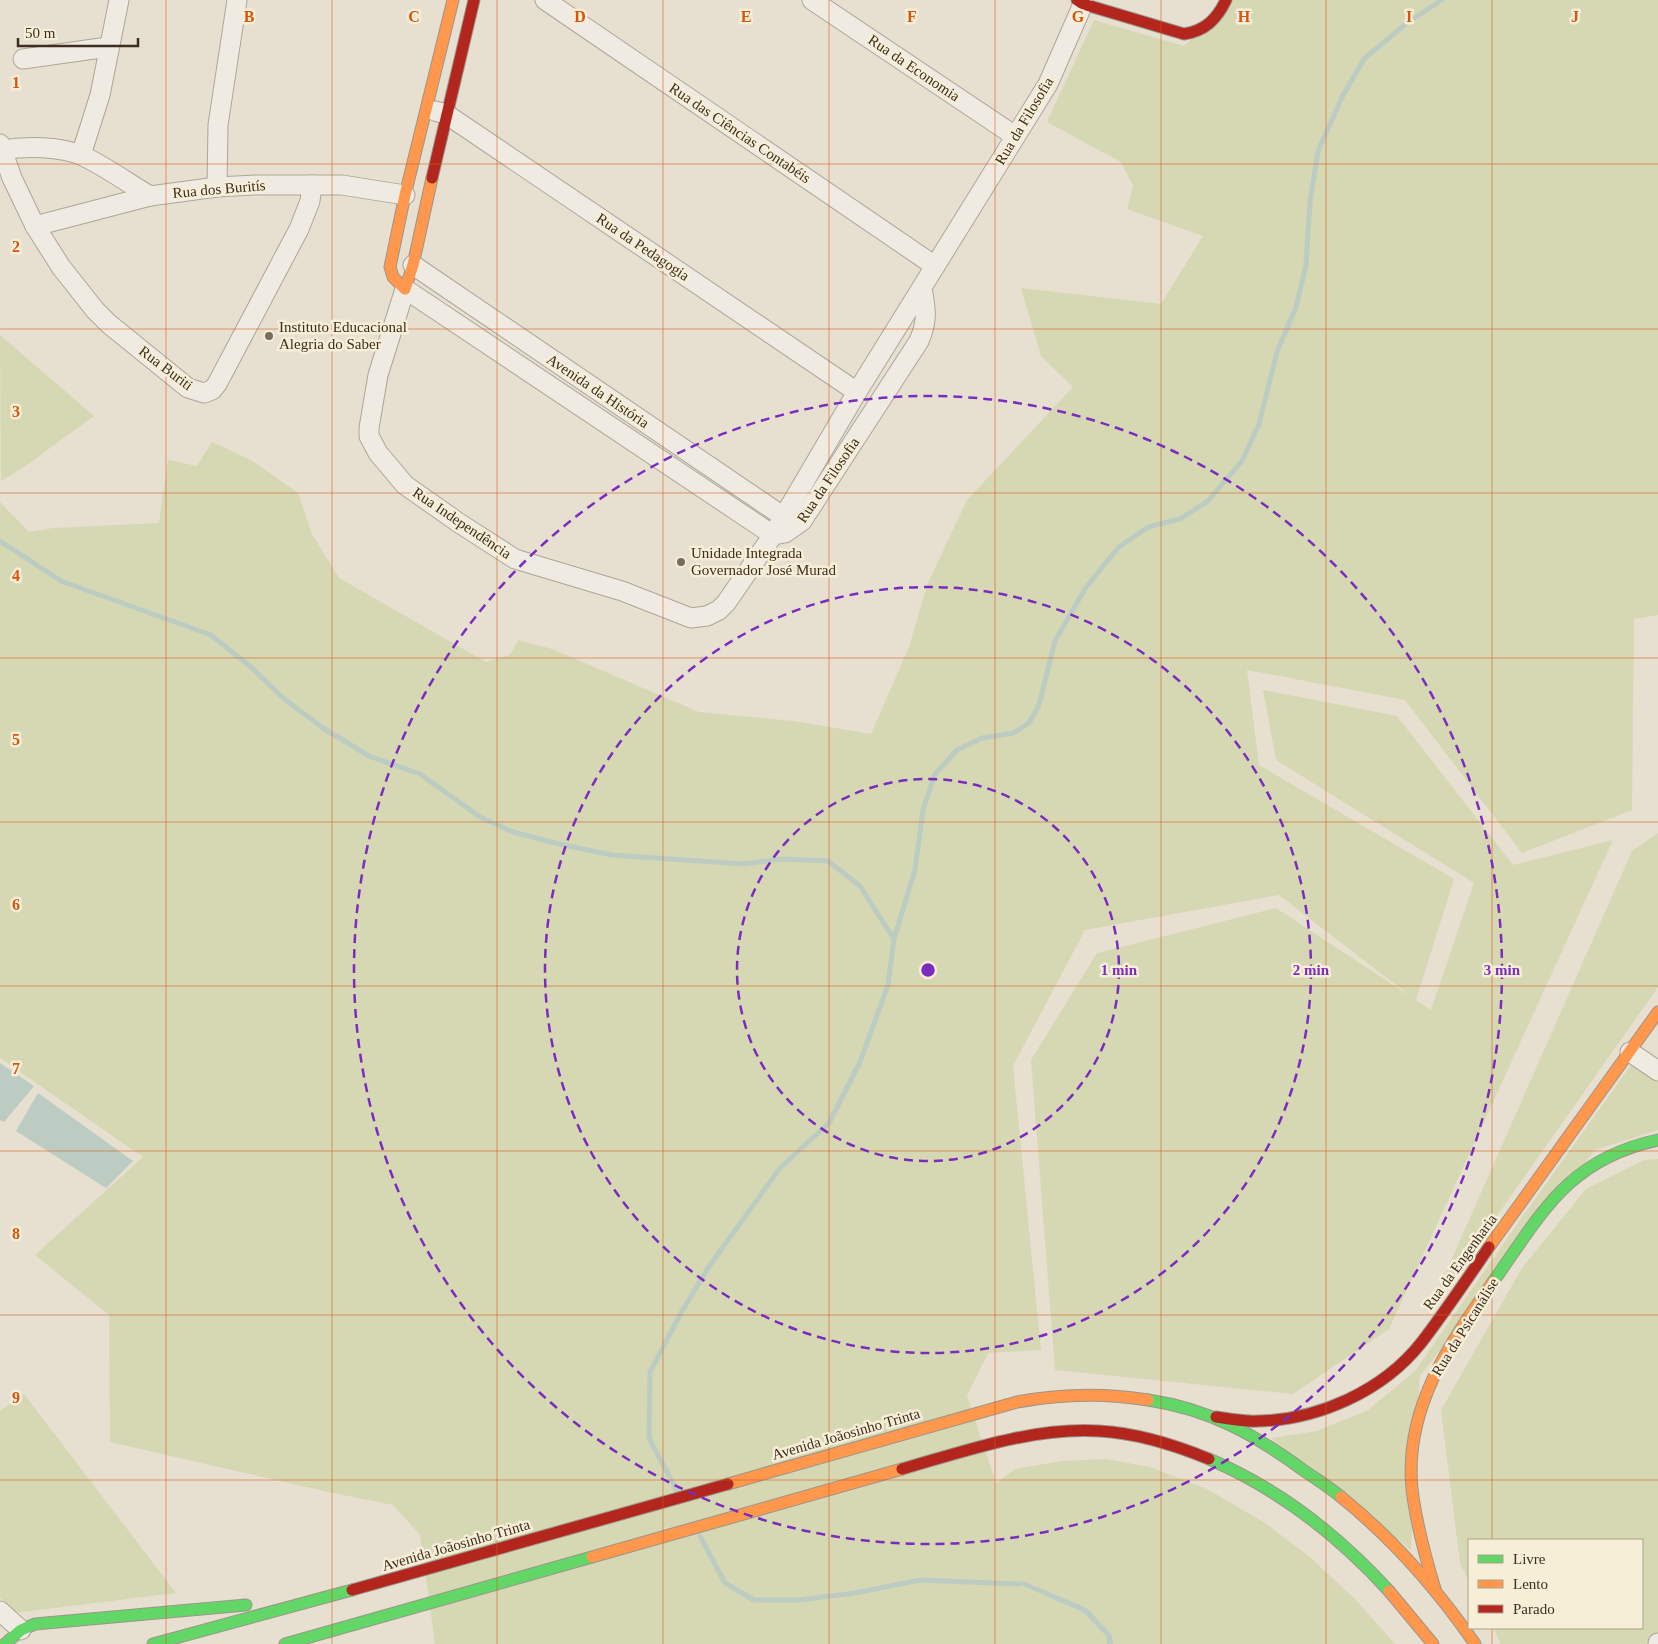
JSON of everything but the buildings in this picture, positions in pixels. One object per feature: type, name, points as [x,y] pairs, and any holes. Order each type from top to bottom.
[{"type":"main road","name":"Avenida da História","points":[[405,289],[394,279],[390,273],[390,267],[405,196],[453,0]]},
{"type":"main road","points":[[405,289],[413,264],[446,114],[474,0]]},
{"type":"main road","points":[[1082,1],[1184,34],[1203,30],[1213,22],[1221,12],[1226,0]]},
{"type":"main road","name":"Rua da Engenharia","points":[[1216,1417],[1264,1422],[1292,1418],[1324,1410],[1354,1397],[1380,1382],[1403,1362],[1420,1344],[1658,1012]]},
{"type":"main road","name":"Rua da Psicanálise","points":[[1435,1589],[1418,1532],[1411,1483],[1415,1427],[1431,1379],[1466,1320],[1524,1238],[1564,1188],[1596,1162],[1620,1150],[1658,1140]]},
{"type":"main road","name":"Avenida Joãosinho Trinta","points":[[153,1644],[415,1573],[974,1413],[1044,1398],[1094,1395],[1164,1403],[1196,1410],[1216,1417],[1250,1434],[1338,1495],[1393,1544],[1435,1589],[1475,1644]]},
{"type":"main road","points":[[285,1644],[984,1446],[1064,1432],[1098,1431],[1165,1443],[1222,1464],[1253,1479],[1284,1498],[1334,1536],[1372,1572],[1433,1644]]},
{"type":"main road","points":[[5,1644],[21,1630],[35,1624],[325,1596]]},
{"type":"main road","points":[[299,1644],[314,1636]]},
{"type":"street","points":[[82,155],[100,95],[118,0]]},
{"type":"street","points":[[217,187],[218,125],[237,0]]},
{"type":"street","name":"Rua das Ciências Contabéis","points":[[545,0],[936,266]]},
{"type":"street","name":"Rua da Economia","points":[[812,0],[1016,136]]},
{"type":"street","name":"Rua da Filosofia","points":[[773,536],[857,392],[1048,84],[1082,1]]},
{"type":"street","points":[[23,59],[108,47]]},
{"type":"street","name":"Rua da Pedagogia","points":[[427,108],[446,114],[857,392]]},
{"type":"street","points":[[1,147],[50,148],[82,155],[150,196]]},
{"type":"street","name":"Rua Buriti","points":[[1,147],[12,178],[35,226],[61,267],[95,310],[188,388],[204,393],[212,390],[217,384],[299,229],[310,201],[312,185]]},
{"type":"street","name":"Rua dos Buritís","points":[[35,226],[150,196],[217,187],[342,185],[405,196]]},
{"type":"street","name":"Avenida da História","points":[[413,264],[784,517]]},
{"type":"street","name":"Rua da Filosofia","points":[[773,536],[785,533],[802,521],[919,341],[927,311],[922,288]]},
{"type":"street","name":"Avenida da História","points":[[405,289],[773,536]]},
{"type":"street","name":"Rua Independência","points":[[405,289],[378,375],[369,436],[378,453],[405,485],[459,523],[515,559],[622,592],[691,618],[707,616],[726,604],[773,536]]},
{"type":"street","points":[[1630,1052],[1658,1071]]},
{"type":"street","points":[[0,1611],[21,1630]]},
{"type":"green space","points":[[1233,0],[1658,0],[1658,615],[1634,619],[1632,810],[1522,853],[1405,700],[1247,670],[1259,765],[1454,879],[1416,1000],[1431,1010],[1474,883],[1276,760],[1263,690],[1397,716],[1513,865],[1613,840],[1389,1329],[1293,1394],[1055,1370],[1031,1060],[1097,953],[1276,908],[1413,998],[1279,895],[1085,930],[1013,1066],[1041,1350],[988,1353],[967,1396],[996,1483],[1015,1469],[1062,1461],[1105,1459],[1150,1467],[1207,1489],[1265,1523],[1310,1557],[1356,1600],[1395,1644],[1113,1644],[1112,1635],[1087,1608],[1019,1584],[1084,1613],[1107,1636],[1107,1644],[432,1644],[435,1643],[420,1535],[393,1505],[110,1442],[109,1315],[35,1255],[143,1157],[0,1058],[0,502],[29,532],[53,528],[159,523],[168,460],[197,466],[212,442],[251,460],[298,493],[312,534],[339,578],[486,662],[510,655],[518,640],[552,649],[699,712],[794,721],[871,734],[909,647],[927,585],[967,500],[1073,387],[1041,356],[1021,288],[1161,304],[1203,236],[1127,209],[1133,186],[1121,162],[1047,122],[1094,20],[1184,46]]},
{"type":"green space","points":[[0,335],[94,416],[24,467],[1,481]]},
{"type":"green space","points":[[1658,833],[1658,987],[1427,1315],[1632,851]]},
{"type":"green space","points":[[1631,1065],[1658,1082],[1658,1130],[1595,1150],[1420,1376],[1411,1550],[1271,1438],[1317,1431],[1368,1410],[1415,1371]]},
{"type":"green space","points":[[1658,1159],[1658,1644],[1501,1644],[1494,1629],[1643,1629],[1643,1539],[1468,1539],[1468,1580],[1460,1563],[1441,1410],[1522,1268],[1586,1189],[1644,1160]]},
{"type":"green space","points":[[24,1394],[176,1593],[14,1613],[0,1598],[0,1411]]},
{"type":"shaded area","points":[[0,1063],[34,1086],[4,1122],[0,1120]]},
{"type":"shaded area","points":[[38,1093],[133,1161],[106,1188],[16,1131]]},
{"type":"shaded area","points":[[1023,1581],[1087,1608],[1112,1635],[1113,1644],[1107,1644],[1106,1636],[1084,1613],[1019,1584]]},
{"type":"waterway","points":[[894,939],[915,870],[923,810],[935,774],[957,750],[982,738],[1013,733],[1029,723],[1039,705],[1055,641],[1086,587],[1119,547],[1148,527],[1180,519],[1208,501],[1242,461],[1259,424],[1277,352],[1296,307],[1306,265],[1310,202],[1318,151],[1343,95],[1364,59],[1408,22],[1442,0]]},
{"type":"waterway","points":[[0,541],[61,581],[211,635],[251,667],[283,698],[323,728],[369,756],[420,774],[480,817],[513,832],[612,855],[743,864],[782,859],[828,861],[860,886],[894,939],[888,985],[860,1062],[829,1123],[780,1168],[708,1268],[682,1311],[650,1372],[649,1438],[677,1491]]},
{"type":"waterway","points":[[700,1536],[725,1583],[754,1600],[798,1600],[855,1593],[920,1580],[1019,1584]]},
{"type":"traffic: fast","points":[[1493,1282],[1543,1212],[1560,1192],[1579,1175],[1601,1160],[1627,1149],[1658,1140]]},
{"type":"traffic: fast","points":[[1148,1400],[1191,1410],[1249,1434],[1341,1497]]},
{"type":"traffic: fast","points":[[1209,1459],[1259,1484],[1306,1515],[1349,1551],[1389,1591]]},
{"type":"traffic: fast","points":[[285,1644],[592,1557]]},
{"type":"traffic: fast","points":[[153,1644],[352,1590]]},
{"type":"traffic: fast","points":[[5,1644],[21,1630],[35,1624],[246,1605]]},
{"type":"traffic: slow","points":[[432,178],[413,265],[405,289],[393,277],[390,267],[405,195],[453,0]]},
{"type":"traffic: slow","points":[[1489,1247],[1658,1012]]},
{"type":"traffic: slow","points":[[1435,1589],[1421,1539],[1412,1489],[1411,1460],[1415,1432],[1433,1379],[1461,1329],[1493,1282]]},
{"type":"traffic: slow","points":[[728,1484],[1017,1402],[1082,1395],[1148,1400]]},
{"type":"traffic: slow","points":[[592,1557],[902,1469]]},
{"type":"traffic: slow","points":[[1341,1497],[1379,1530],[1430,1584],[1475,1644]]},
{"type":"traffic: slow","points":[[1389,1591],[1433,1644]]},
{"type":"traffic: jam","points":[[432,178],[474,0]]},
{"type":"traffic: jam","points":[[1077,0],[1083,4],[1184,34],[1198,30],[1210,23],[1219,13],[1226,0]]},
{"type":"traffic: jam","points":[[1216,1417],[1253,1421],[1303,1415],[1326,1409],[1369,1389],[1406,1360],[1421,1343],[1489,1247]]},
{"type":"traffic: jam","points":[[902,1469],[999,1442],[1049,1433],[1074,1431],[1113,1432],[1141,1437],[1183,1449],[1209,1459]]},
{"type":"traffic: jam","points":[[352,1590],[728,1484]]},
{"type":"place","name":"Instituto Educacional Alegria do Saber","points":[[269,336]]},
{"type":"place","name":"Unidade Integrada Governador José Murad","points":[[681,562]]}]
